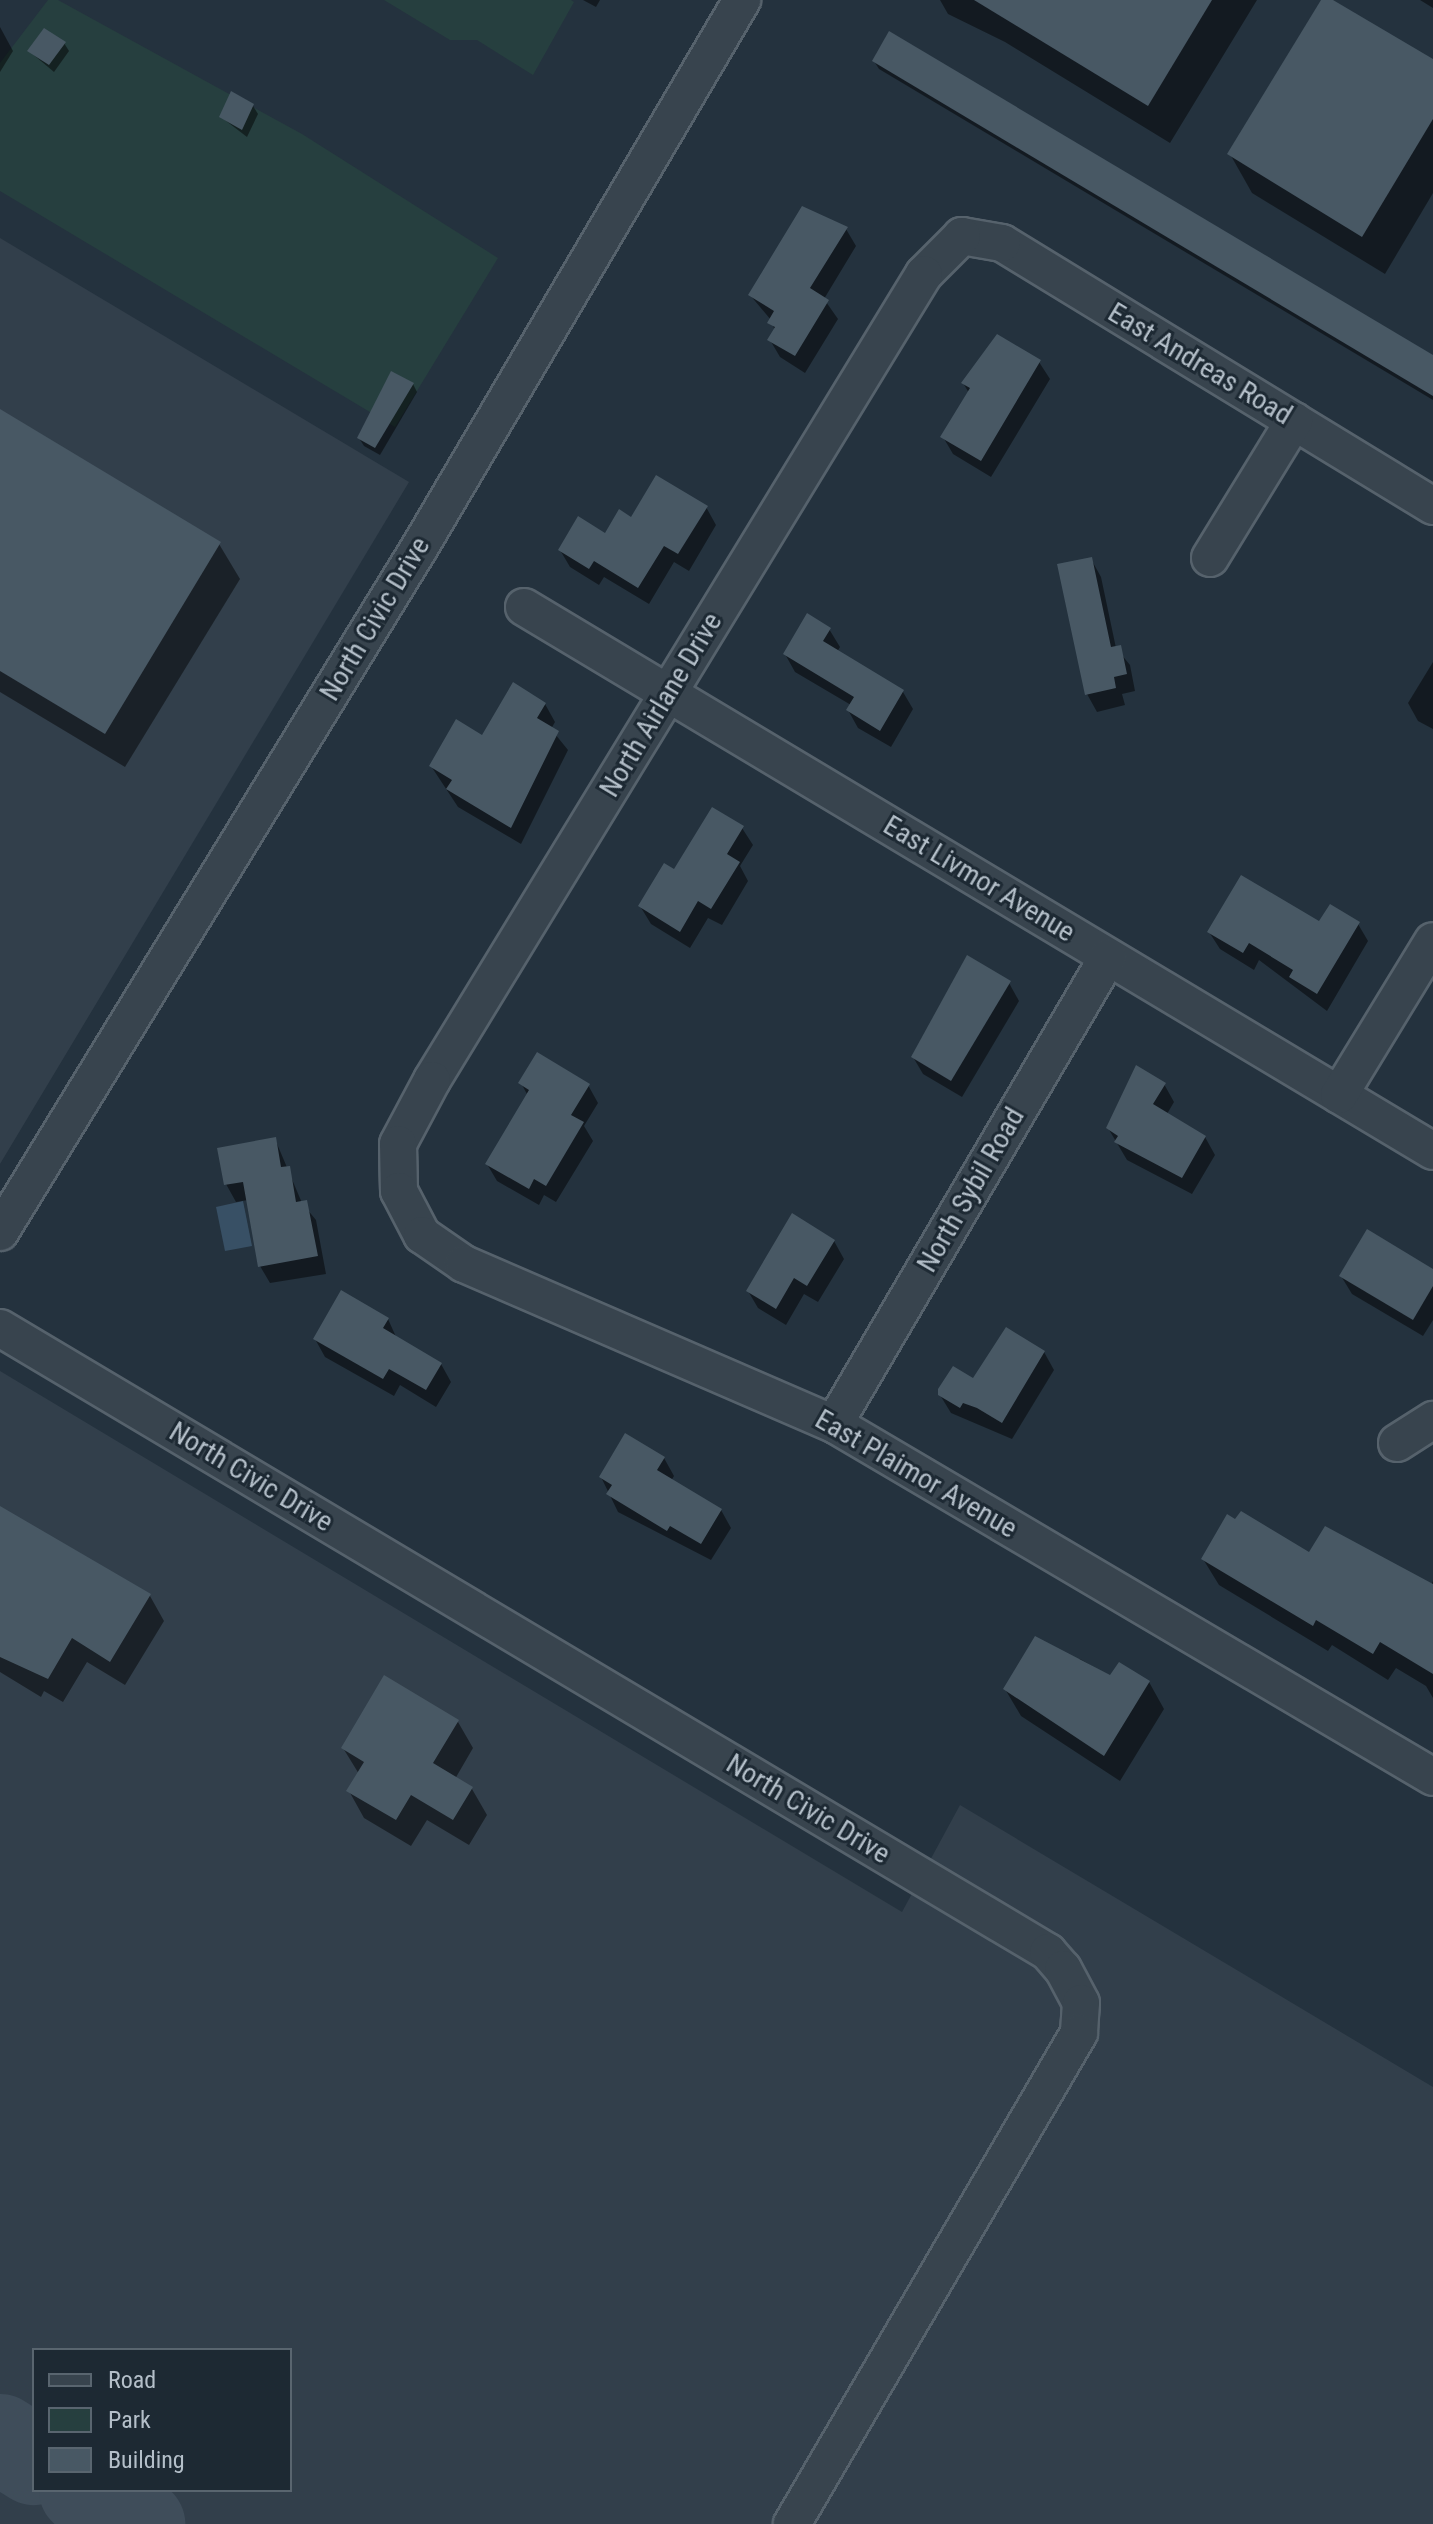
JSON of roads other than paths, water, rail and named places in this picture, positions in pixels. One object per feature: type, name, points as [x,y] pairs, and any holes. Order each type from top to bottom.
[{"type":"street","name":"North Civic Drive","points":[[0,1232],[421,545],[742,0]]},
{"type":"street","name":"East Andreas Road","points":[[962,236],[1002,243],[1433,506]]},
{"type":"street","name":"North Airlane Drive","points":[[399,1191],[398,1144],[432,1080],[924,274],[962,236]]},
{"type":"street","points":[[1210,558],[1294,421]]},
{"type":"street","name":"East Livmor Avenue","points":[[524,607],[1433,1151]]},
{"type":"street","points":[[1339,1095],[1433,941]]},
{"type":"street","name":"North Sybil Road","points":[[834,1424],[1108,957]]},
{"type":"street","name":"East Plaimor Avenue","points":[[399,1191],[422,1235],[464,1264],[834,1424],[1433,1777]]},
{"type":"street","name":"North Civic Drive","points":[[0,1328],[1034,1944],[1068,1978],[1081,2003],[1079,2033],[792,2524]]},
{"type":"street","points":[[1397,1443],[1433,1420]]}]
